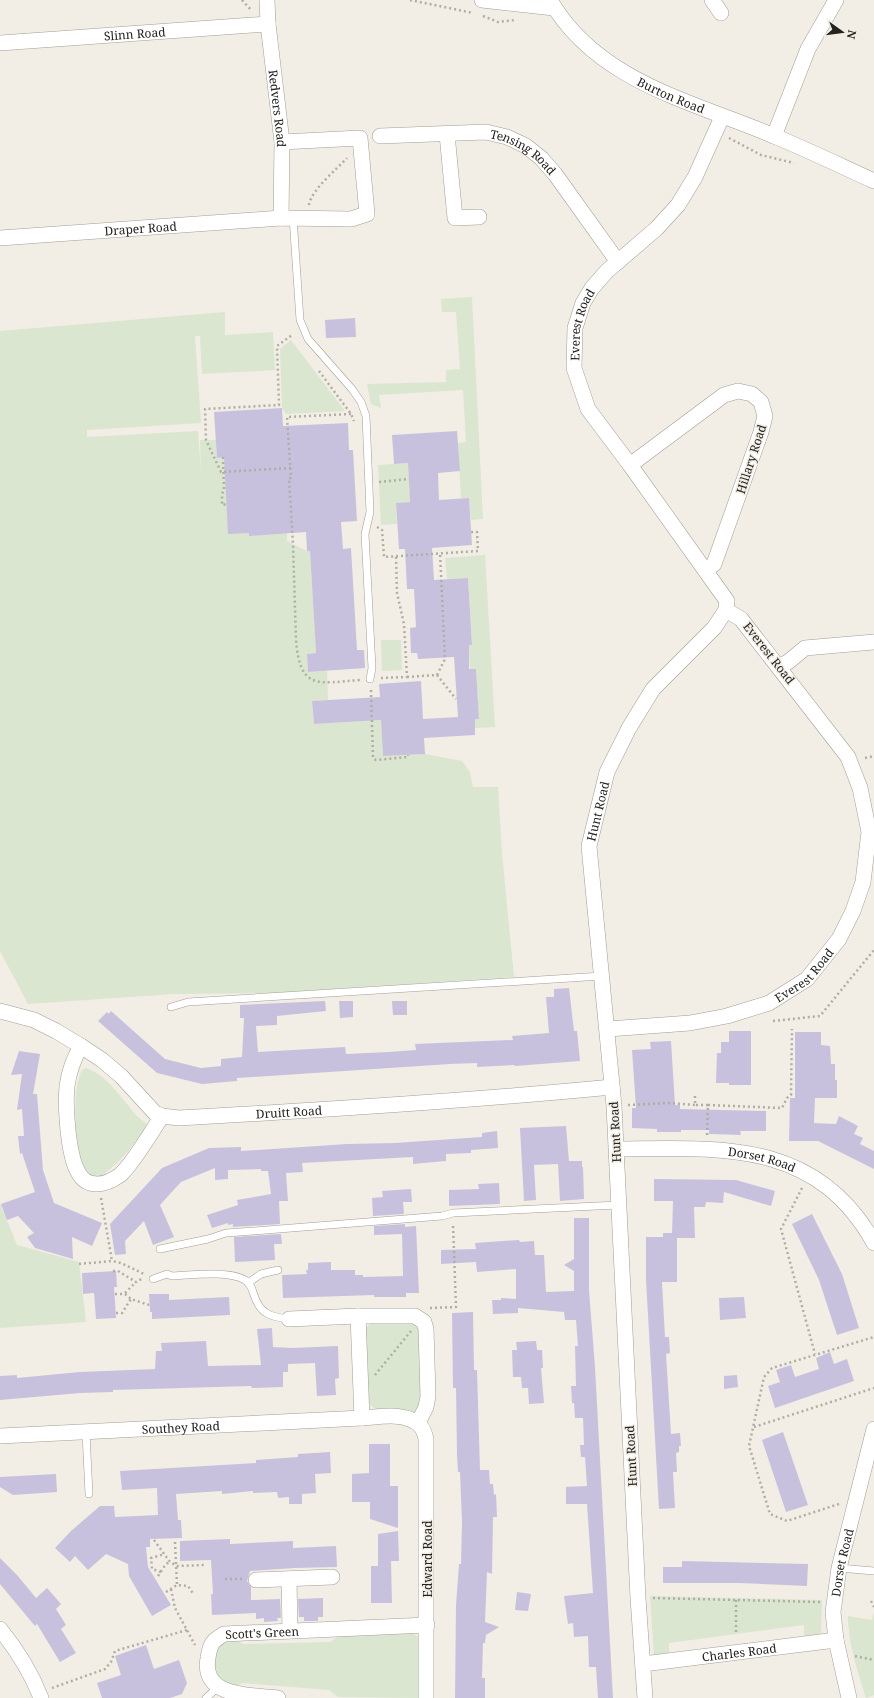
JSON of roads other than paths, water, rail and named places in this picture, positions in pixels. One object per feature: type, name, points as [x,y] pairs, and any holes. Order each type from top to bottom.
[{"type":"street","name":"Redvers Road","points":[[267,0],[268,24],[282,142],[294,217]]},
{"type":"street","name":"Burton Road","points":[[482,0],[552,4],[575,34],[623,73],[650,87],[722,117],[774,136],[874,181]]},
{"type":"street","points":[[712,0],[721,13]]},
{"type":"street","points":[[774,136],[808,49],[836,0]]},
{"type":"street","name":"Slinn Road","points":[[0,43],[268,24]]},
{"type":"street","name":"Everest Road","points":[[608,1030],[690,1023],[726,1016],[769,1003],[807,979],[839,939],[854,910],[863,882],[868,832],[860,788],[848,757],[779,666],[741,619],[726,610],[727,601],[706,570],[588,409],[574,368],[575,328],[583,303],[592,288],[618,262],[656,229],[678,205],[695,177],[722,117]]},
{"type":"street","name":"Tensing Road","points":[[380,136],[486,132],[507,138],[526,146],[541,158],[555,174],[618,262]]},
{"type":"street","points":[[446,134],[455,218],[479,217]]},
{"type":"street","name":"Draper Road","points":[[0,238],[294,217],[350,219],[367,214],[360,138],[282,142]]},
{"type":"street","name":"Hillary Road","points":[[630,465],[724,395],[738,391],[752,394],[761,402],[765,416],[761,432],[714,564],[706,570]]},
{"type":"street","name":"Hunt Road","points":[[644,1698],[618,1205],[617,1149],[608,1030],[589,846],[608,772],[629,728],[653,689],[714,628],[726,610]]},
{"type":"street","points":[[779,666],[788,662],[805,648],[874,642]]},
{"type":"street","name":"Druitt Road","points":[[0,1011],[34,1020],[81,1046],[102,1060],[121,1076],[146,1105],[155,1113],[162,1116],[179,1118],[315,1110],[612,1087]]},
{"type":"street","points":[[81,1046],[74,1060],[67,1086],[71,1154],[75,1166],[82,1178],[93,1184],[105,1184],[120,1175],[162,1116]]},
{"type":"street","name":"Dorset Road","points":[[617,1149],[707,1149],[747,1152],[790,1164],[810,1174],[831,1189],[862,1222],[874,1243]]},
{"type":"street","points":[[289,1319],[358,1316],[415,1316],[421,1319],[426,1329],[428,1396],[426,1407],[418,1423],[406,1418],[397,1417],[362,1418],[358,1316]]},
{"type":"street","name":"Southey Road","points":[[0,1436],[86,1433],[362,1418]]},
{"type":"street","name":"Edward Road","points":[[418,1423],[424,1433],[427,1449],[426,1698]]},
{"type":"street","name":"Dorset Road","points":[[849,1698],[836,1640],[833,1612],[839,1568],[874,1429]]},
{"type":"street","points":[[256,1580],[332,1577]]},
{"type":"street","points":[[289,1579],[290,1631]]},
{"type":"street","name":"Scott's Green","points":[[218,1687],[212,1680],[208,1671],[208,1655],[214,1640],[224,1634],[427,1625]]},
{"type":"street","points":[[0,1629],[15,1647],[40,1695]]},
{"type":"street","name":"Charles Road","points":[[643,1664],[836,1640]]},
{"type":"street","points":[[218,1687],[228,1692],[257,1697],[278,1698]]},
{"type":"lane","points":[[294,217],[300,320],[308,339],[336,370],[361,402],[366,416],[370,512],[366,534],[372,668],[370,679]]},
{"type":"lane","points":[[171,1006],[195,1001],[602,976]]},
{"type":"lane","points":[[160,1249],[208,1239],[226,1233],[435,1217],[453,1213],[618,1205]]},
{"type":"lane","points":[[248,1283],[261,1274],[278,1270]]},
{"type":"lane","points":[[153,1279],[167,1274],[172,1276],[220,1274],[244,1279],[251,1286],[258,1307],[266,1313],[276,1317],[289,1319]]},
{"type":"lane","points":[[86,1433],[89,1494]]},
{"type":"lane","points":[[839,1568],[874,1571]]},
{"type":"lane","points":[[206,1698],[218,1687]]}]
